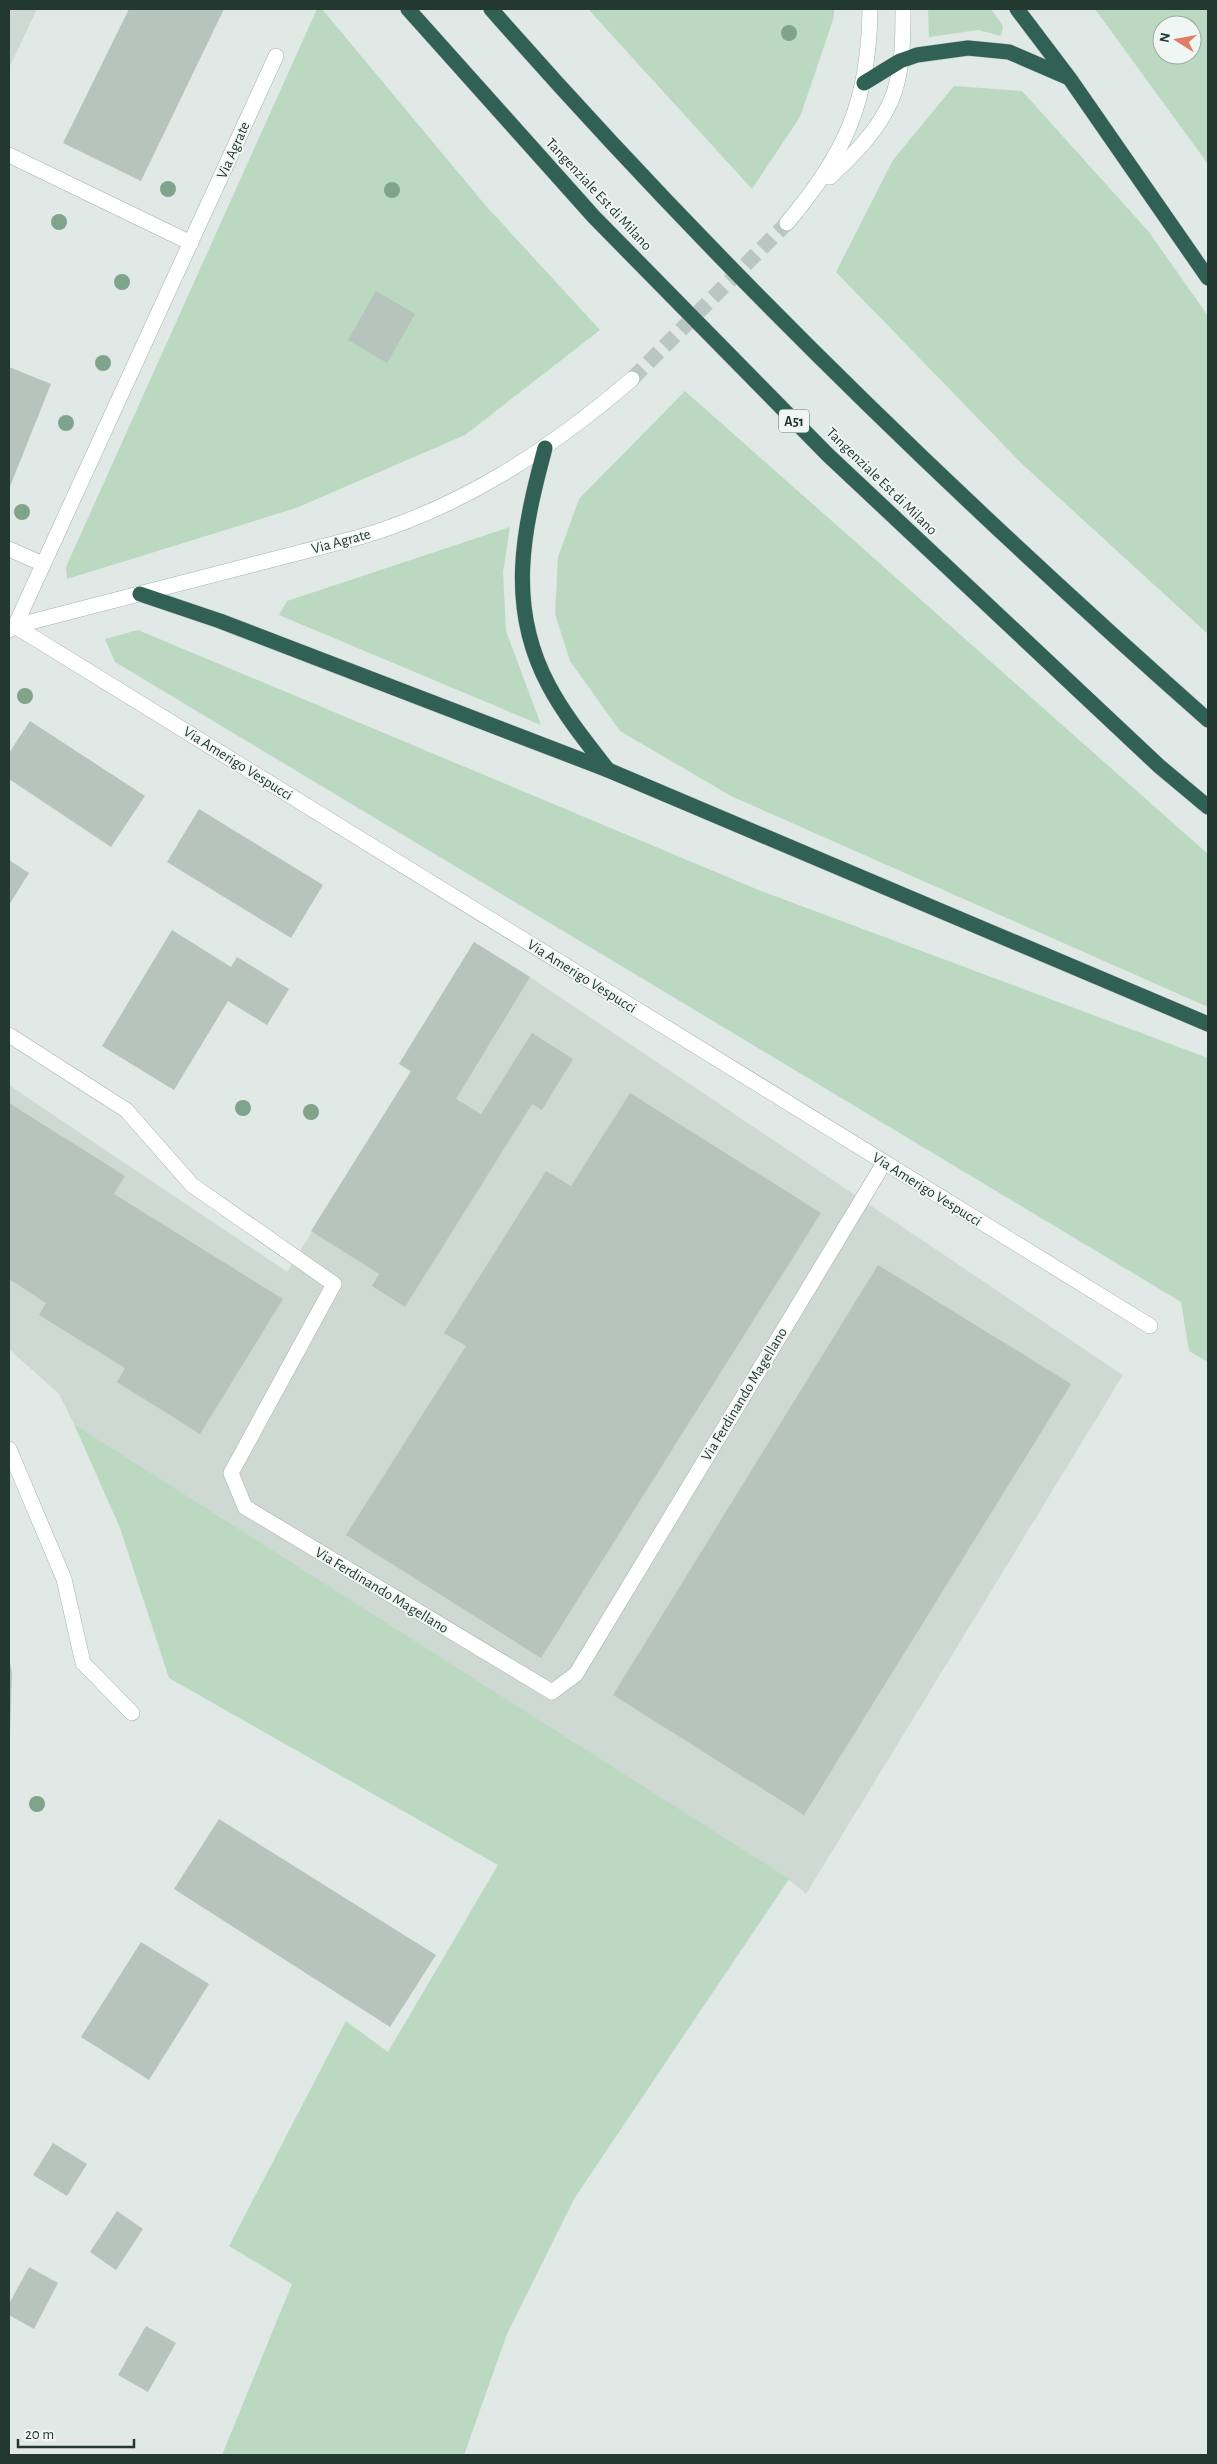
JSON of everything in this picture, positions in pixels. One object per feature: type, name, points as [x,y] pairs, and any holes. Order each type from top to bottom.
[{"type":"highway","name":"Tangenziale Est di Milano","points":[[408,9],[594,217],[828,455],[1159,766],[1208,807]]},
{"type":"highway","points":[[491,9],[675,211],[811,349],[1014,544],[1208,720]]},
{"type":"highway","points":[[1017,9],[1070,79],[1208,278]]},
{"type":"highway","points":[[864,83],[900,60],[938,50],[983,48],[1009,52],[1070,79]]},
{"type":"highway","points":[[545,448],[525,533],[521,565],[525,616],[536,659],[550,688],[608,770]]},
{"type":"highway","points":[[140,594],[220,622],[608,770],[1208,1024]]},
{"type":"street","points":[[788,223],[812,193],[846,138],[859,105],[864,83],[870,9]]},
{"type":"street","points":[[812,193],[853,154],[879,121],[890,103],[900,60],[903,9]]},
{"type":"street","name":"Via Agrate","points":[[12,628],[276,56]]},
{"type":"street","points":[[9,155],[191,243]]},
{"type":"street","name":"Via Agrate","points":[[12,628],[385,529],[426,513],[484,485],[545,448],[632,379]]},
{"type":"street","points":[[9,549],[43,564]]},
{"type":"street","name":"Via Amerigo Vespucci","points":[[12,628],[1150,1326]]},
{"type":"street","name":"Via Ferdinando Magellano","points":[[9,1035],[126,1110],[192,1185],[334,1284],[231,1473],[245,1507],[552,1692],[576,1674],[884,1163]]},
{"type":"street","points":[[9,1450],[64,1579],[82,1663],[132,1713]]},
{"type":"shaded area","points":[[9,9],[37,9],[9,68]]},
{"type":"shaded area","points":[[474,942],[530,977],[1123,1375],[806,1894],[788,1879],[74,1424],[59,1394],[9,1349],[9,1085],[287,1272],[411,1072],[399,1064]]},
{"type":"green space","points":[[317,9],[322,9],[486,206],[600,330],[465,435],[296,508],[67,579],[66,567]]},
{"type":"green space","points":[[588,9],[834,9],[834,17],[800,117],[752,189]]},
{"type":"green space","points":[[928,9],[991,9],[1003,26],[1001,36],[978,30],[929,37]]},
{"type":"green space","points":[[1095,9],[1208,9],[1208,164]]},
{"type":"green space","points":[[954,86],[1022,91],[1149,232],[1208,316],[1208,634],[1022,464],[836,272],[893,160]]},
{"type":"green space","points":[[685,391],[1208,854],[1208,1007],[731,796],[620,731],[570,661],[555,614],[558,557],[579,499]]},
{"type":"green space","points":[[510,527],[503,572],[506,631],[541,725],[279,615],[287,601]]},
{"type":"green space","points":[[138,630],[761,891],[1208,1058],[1208,1362],[1189,1351],[1181,1302],[115,662],[105,639]]},
{"type":"green space","points":[[74,1424],[789,1879],[574,2199],[507,2334],[464,2455],[222,2455],[292,2284],[229,2246],[346,2021],[388,2052],[498,1865],[169,1678],[120,1528]]},
{"type":"building","points":[[129,9],[224,9],[141,181],[63,143]]},
{"type":"building","points":[[376,291],[415,314],[387,363],[348,340]]},
{"type":"building","points":[[9,367],[51,384],[9,489]]},
{"type":"building","points":[[30,721],[145,796],[111,847],[9,779],[9,753]]},
{"type":"building","points":[[199,809],[323,885],[291,938],[167,862]]},
{"type":"building","points":[[9,860],[29,873],[9,905]]},
{"type":"building","points":[[172,930],[231,967],[237,957],[289,989],[267,1025],[228,1001],[174,1090],[102,1046]]},
{"type":"building","points":[[474,942],[530,977],[456,1099],[481,1114],[532,1033],[573,1059],[542,1110],[532,1104],[405,1307],[372,1286],[379,1274],[311,1231],[411,1071],[399,1064]]},
{"type":"building","points":[[630,1093],[821,1213],[541,1658],[346,1535],[466,1346],[444,1333],[546,1171],[571,1186]]},
{"type":"building","points":[[9,1103],[125,1176],[114,1194],[283,1299],[200,1434],[117,1382],[125,1368],[39,1315],[46,1303],[9,1279]]},
{"type":"building","points":[[878,1265],[1071,1384],[804,1815],[613,1695]]},
{"type":"building","points":[[9,1658],[12,1672],[10,1734],[9,1734]]},
{"type":"building","points":[[219,1819],[436,1955],[390,2027],[174,1889]]},
{"type":"building","points":[[141,1942],[209,1984],[149,2080],[81,2037]]},
{"type":"building","points":[[53,2143],[87,2164],[67,2196],[33,2175]]},
{"type":"building","points":[[117,2211],[143,2229],[116,2270],[90,2252]]},
{"type":"building","points":[[29,2267],[58,2283],[34,2329],[9,2315],[9,2304]]},
{"type":"building","points":[[146,2326],[176,2343],[148,2392],[118,2375]]},
{"type":"tunnel","points":[[632,379],[787,223]]}]
